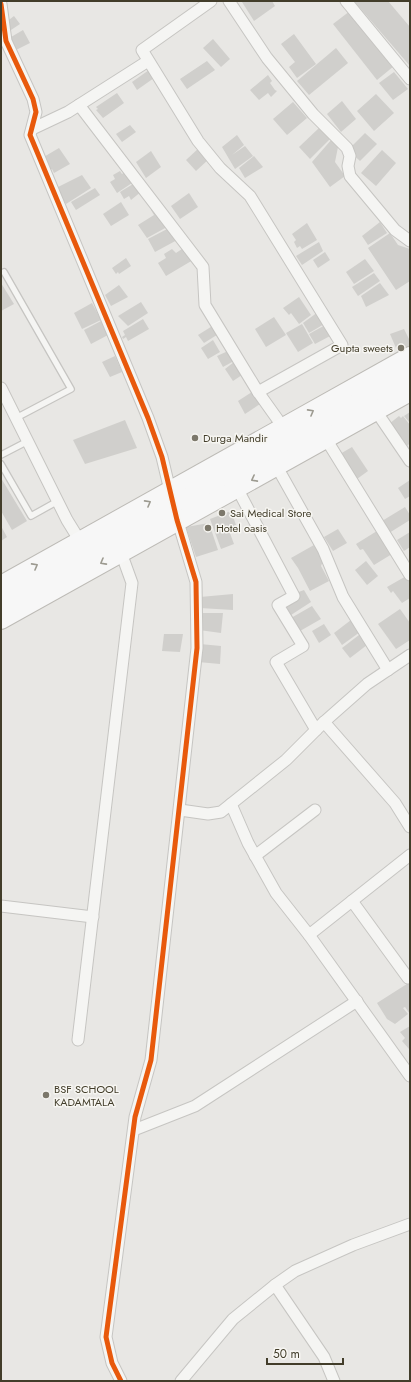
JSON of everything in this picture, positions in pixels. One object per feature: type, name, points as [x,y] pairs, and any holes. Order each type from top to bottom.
[{"type":"highway","points":[[1,620],[117,545],[283,427],[410,356]]},
{"type":"highway","points":[[1,585],[174,505],[410,373]]},
{"type":"highway","points":[[174,505],[237,488],[277,468],[410,392]]},
{"type":"highway","points":[[1,603],[84,547],[117,545]]},
{"type":"street","points":[[211,1],[142,50],[198,141],[220,168],[250,196],[342,345],[258,392]]},
{"type":"street","points":[[229,1],[267,58],[313,114],[347,148],[350,156],[348,166],[350,176],[395,230],[410,241]]},
{"type":"street","points":[[346,1],[410,79]]},
{"type":"street","points":[[1,4],[6,40],[34,99],[36,112],[30,135],[148,418],[162,457],[196,582],[197,648],[151,1060],[135,1117],[106,1337],[112,1363],[121,1381]]},
{"type":"street","points":[[32,129],[79,105],[148,61]]},
{"type":"street","points":[[79,105],[203,267],[206,305],[258,392],[283,427]]},
{"type":"street","points":[[1,388],[58,501],[84,547]]},
{"type":"street","points":[[376,411],[410,461]]},
{"type":"street","points":[[326,439],[410,575]]},
{"type":"street","points":[[277,468],[323,549],[343,597],[388,670]]},
{"type":"street","points":[[237,488],[294,596],[278,605],[303,646],[276,662],[320,726],[395,802],[410,827]]},
{"type":"street","points":[[78,1040],[132,583],[117,545]]},
{"type":"street","points":[[180,810],[208,814],[221,812],[286,760],[320,726],[367,684],[410,655]]},
{"type":"street","points":[[231,804],[255,856],[276,893],[309,935],[410,1076]]},
{"type":"street","points":[[255,856],[316,810]]},
{"type":"street","points":[[309,935],[410,855]]},
{"type":"street","points":[[352,901],[408,978]]},
{"type":"street","points":[[1,906],[93,917]]},
{"type":"street","points":[[134,1130],[195,1106],[357,1001]]},
{"type":"street","points":[[181,1381],[233,1319],[275,1284],[296,1271],[353,1245],[410,1224]]},
{"type":"street","points":[[275,1284],[324,1357],[334,1381]]},
{"type":"lane","points":[[4,272],[71,389],[16,418]]},
{"type":"lane","points":[[1,455],[28,441]]},
{"type":"lane","points":[[1,464],[31,516],[58,501]]},
{"type":"building","points":[[272,1],[275,6],[254,21],[242,2]]},
{"type":"building","points":[[354,1],[388,1],[410,27],[410,66]]},
{"type":"building","points":[[350,11],[394,66],[377,80],[333,24]]},
{"type":"building","points":[[14,16],[20,24],[8,32],[5,23]]},
{"type":"building","points":[[23,30],[30,43],[16,50],[6,40]]},
{"type":"building","points":[[294,34],[316,64],[297,78],[289,67],[295,62],[281,44]]},
{"type":"building","points":[[213,39],[230,59],[221,67],[203,48]]},
{"type":"building","points":[[336,48],[348,63],[309,95],[297,81]]},
{"type":"building","points":[[207,61],[215,70],[187,89],[180,79]]},
{"type":"building","points":[[149,70],[154,78],[137,90],[132,82]]},
{"type":"building","points":[[394,72],[408,89],[393,100],[379,83]]},
{"type":"building","points":[[268,75],[272,81],[270,83],[277,91],[271,97],[268,93],[259,100],[250,90]]},
{"type":"building","points":[[117,93],[124,103],[103,118],[96,110],[98,109],[96,107]]},
{"type":"building","points":[[376,94],[394,113],[374,131],[357,111]]},
{"type":"building","points":[[342,101],[356,119],[341,132],[327,114]]},
{"type":"building","points":[[293,102],[307,118],[287,135],[273,119]]},
{"type":"building","points":[[130,125],[136,132],[122,142],[116,134]]},
{"type":"building","points":[[320,127],[331,138],[310,159],[299,147]]},
{"type":"building","points":[[365,133],[377,144],[360,161],[348,150]]},
{"type":"building","points":[[237,135],[244,145],[232,155],[245,146],[253,156],[235,169],[222,147]]},
{"type":"building","points":[[332,139],[338,147],[335,162],[345,176],[330,187],[312,162]]},
{"type":"building","points":[[200,147],[209,159],[196,171],[186,160]]},
{"type":"building","points":[[59,148],[70,164],[54,173],[52,169],[48,171],[42,158]]},
{"type":"building","points":[[382,150],[396,163],[376,186],[361,173]]},
{"type":"building","points":[[151,151],[161,167],[146,178],[136,162]]},
{"type":"building","points":[[254,156],[263,167],[245,178],[239,168]]},
{"type":"building","points":[[128,170],[135,181],[117,193],[110,182],[115,179],[113,175],[120,171],[122,174]]},
{"type":"building","points":[[82,175],[91,188],[66,204],[56,188]]},
{"type":"building","points":[[133,184],[142,191],[131,200],[129,196],[124,199],[120,192]]},
{"type":"building","points":[[95,188],[100,195],[76,210],[71,202]]},
{"type":"building","points":[[189,193],[198,207],[180,219],[171,206]]},
{"type":"building","points":[[121,202],[129,215],[111,226],[103,214]]},
{"type":"building","points":[[154,208],[167,227],[147,238],[138,225],[154,215],[151,210]]},
{"type":"building","points":[[380,222],[387,233],[368,245],[362,236]]},
{"type":"building","points":[[307,223],[317,240],[302,249],[300,246],[297,248],[294,242],[296,240],[292,234]]},
{"type":"building","points":[[169,228],[179,239],[155,252],[148,239]]},
{"type":"building","points":[[390,233],[398,245],[410,249],[410,281],[396,290],[368,248]]},
{"type":"building","points":[[319,242],[323,251],[302,265],[296,256]]},
{"type":"building","points":[[185,247],[193,260],[166,276],[158,263],[166,258],[164,254],[172,249],[176,253]]},
{"type":"building","points":[[325,252],[330,260],[318,268],[313,260]]},
{"type":"building","points":[[126,258],[131,266],[119,274],[118,272],[116,274],[112,268]]},
{"type":"building","points":[[365,259],[374,271],[354,284],[346,272]]},
{"type":"building","points":[[374,273],[380,281],[358,296],[352,287]]},
{"type":"building","points":[[1,283],[14,304],[1,311]]},
{"type":"building","points":[[380,283],[389,295],[366,307],[361,296]]},
{"type":"building","points":[[119,285],[128,297],[111,306],[105,295]]},
{"type":"building","points":[[299,297],[311,315],[299,324],[291,313],[289,315],[283,308]]},
{"type":"building","points":[[141,302],[148,313],[128,326],[118,316]]},
{"type":"building","points":[[92,303],[101,320],[82,329],[74,313]]},
{"type":"building","points":[[318,312],[326,323],[309,333],[303,323]]},
{"type":"building","points":[[274,317],[286,335],[266,347],[255,329]]},
{"type":"building","points":[[143,319],[149,329],[128,341],[126,337],[123,339],[122,337],[125,335],[123,331]]},
{"type":"building","points":[[101,321],[108,335],[91,344],[84,330]]},
{"type":"building","points":[[302,324],[313,343],[298,352],[286,333]]},
{"type":"building","points":[[327,324],[332,335],[315,344],[309,334]]},
{"type":"building","points":[[214,325],[220,333],[204,343],[198,335]]},
{"type":"building","points":[[404,329],[410,341],[410,349],[399,355],[390,334]]},
{"type":"building","points":[[213,340],[220,352],[208,359],[201,348]]},
{"type":"building","points":[[228,351],[234,361],[223,367],[217,356]]},
{"type":"building","points":[[115,356],[122,372],[110,377],[102,362]]},
{"type":"building","points":[[234,362],[242,375],[233,381],[225,369]]},
{"type":"building","points":[[255,390],[263,402],[245,414],[238,401]]},
{"type":"building","points":[[410,412],[410,423],[404,416]]},
{"type":"building","points":[[399,416],[401,418],[403,416],[410,425],[410,443],[407,446],[389,424]]},
{"type":"building","points":[[125,420],[137,448],[85,464],[73,440]]},
{"type":"building","points":[[352,447],[368,471],[357,479],[340,454]]},
{"type":"building","points":[[1,478],[27,521],[12,530],[1,511]]},
{"type":"building","points":[[410,480],[410,496],[405,499],[398,488]]},
{"type":"building","points":[[405,507],[410,515],[410,520],[389,533],[382,521]]},
{"type":"building","points":[[231,511],[236,525],[228,528],[234,544],[221,549],[210,519]]},
{"type":"building","points":[[209,523],[218,550],[196,557],[186,527]]},
{"type":"building","points":[[1,526],[7,537],[1,541]]},
{"type":"building","points":[[338,529],[347,543],[333,551],[324,537]]},
{"type":"building","points":[[377,531],[392,554],[374,565],[363,549],[360,550],[356,544]]},
{"type":"building","points":[[410,532],[410,547],[404,551],[397,540]]},
{"type":"building","points":[[314,545],[323,561],[321,566],[329,581],[310,591],[291,558]]},
{"type":"building","points":[[366,561],[378,576],[367,585],[355,570]]},
{"type":"building","points":[[408,575],[410,579],[410,598],[402,603],[393,591],[391,593],[387,587]]},
{"type":"building","points":[[304,590],[311,602],[291,615],[284,603],[296,593]]},
{"type":"building","points":[[233,594],[233,610],[200,608],[200,597]]},
{"type":"building","points":[[312,606],[321,619],[300,631],[291,618]]},
{"type":"building","points":[[400,609],[410,623],[410,640],[396,649],[378,624]]},
{"type":"building","points":[[199,613],[223,613],[221,633],[199,630]]},
{"type":"building","points":[[351,620],[360,632],[342,645],[334,633]]},
{"type":"building","points":[[324,624],[331,635],[319,643],[312,631]]},
{"type":"building","points":[[164,634],[183,634],[180,652],[162,651]]},
{"type":"building","points":[[359,635],[367,645],[350,658],[342,648]]},
{"type":"building","points":[[200,644],[221,646],[220,664],[198,662]]},
{"type":"building","points":[[410,982],[410,1014],[405,1007],[403,1008],[408,1014],[395,1024],[387,1019],[377,1003]]},
{"type":"building","points":[[410,1026],[409,1049],[402,1041],[405,1038],[400,1032]]},
{"type":"cycle path","points":[[1,4],[6,41],[33,99],[36,112],[30,135],[148,418],[162,457],[177,520],[196,582],[197,648],[151,1060],[135,1117],[106,1337],[112,1363],[121,1381]]},
{"type":"place","name":"Gupta sweets","points":[[401,348]]},
{"type":"place","name":"Durga Mandir","points":[[195,438]]},
{"type":"place","name":"Sai Medical Store","points":[[222,513]]},
{"type":"place","name":"Hotel oasis","points":[[208,528]]},
{"type":"place","name":"BSF SCHOOL KADAMTALA","points":[[46,1095]]}]
